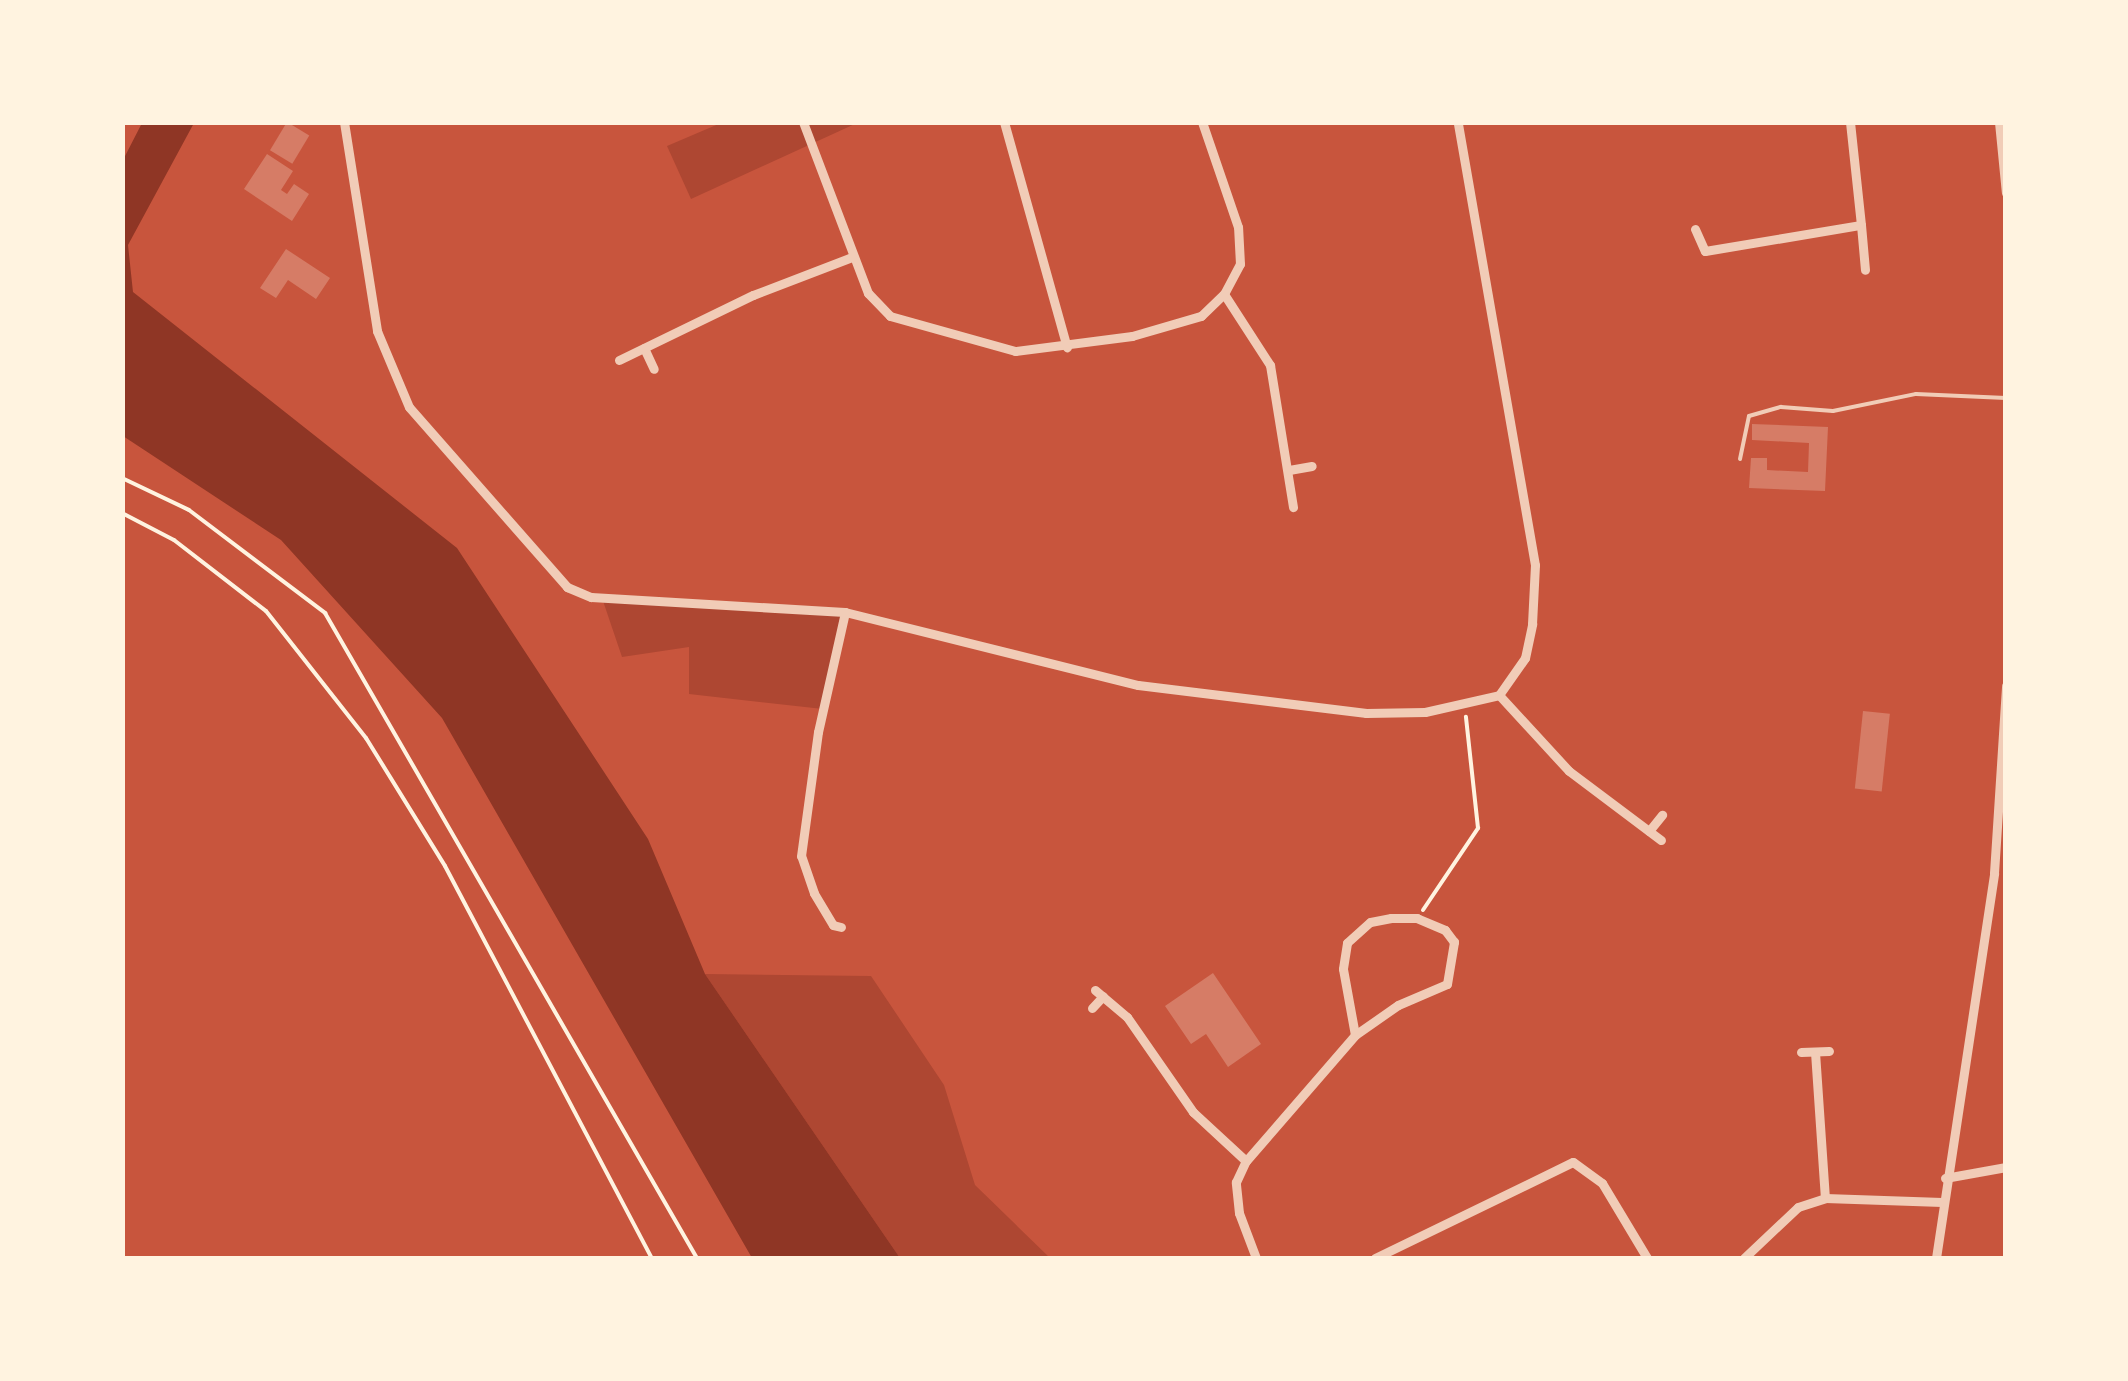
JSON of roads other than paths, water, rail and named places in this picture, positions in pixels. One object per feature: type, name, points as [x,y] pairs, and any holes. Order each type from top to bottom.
[{"type":"street","points":[[344,122],[377,331],[409,407],[567,587],[591,597],[846,612],[953,635],[1056,668],[1266,706],[1366,713],[1465,706],[1500,695],[1526,658],[1535,565],[1458,122]]},
{"type":"street","points":[[803,122],[868,293],[890,316],[1015,351],[1067,347],[1201,316],[1224,294],[1240,264],[1238,227],[1202,122]]},
{"type":"street","points":[[1004,122],[1067,347]]},
{"type":"street","points":[[1850,122],[1865,270]]},
{"type":"street","points":[[2000,122],[2006,192]]},
{"type":"street","points":[[1695,230],[1705,252],[1861,225]]},
{"type":"street","points":[[619,360],[753,295],[852,257]]},
{"type":"street","points":[[1224,294],[1270,365],[1293,506]]},
{"type":"street","points":[[644,348],[654,369]]},
{"type":"street","points":[[1289,470],[1312,466]]},
{"type":"street","points":[[846,612],[818,732],[800,856],[837,926],[848,917]]},
{"type":"street","points":[[1936,1258],[1945,1178],[1994,873],[2006,685]]},
{"type":"street","points":[[1500,695],[1569,771],[1661,840]]},
{"type":"street","points":[[1649,831],[1662,815]]},
{"type":"street","points":[[1256,1258],[1238,1213],[1236,1182],[1246,1161],[1356,1034],[1398,1005],[1447,984],[1454,942],[1446,930],[1417,918],[1370,922],[1348,943],[1343,969],[1356,1034]]},
{"type":"street","points":[[1092,1008],[1099,993],[1127,1016],[1194,1112],[1246,1161]]},
{"type":"street","points":[[1802,1052],[1829,1051]]},
{"type":"street","points":[[1815,1052],[1824,1198]]},
{"type":"street","points":[[1380,1257],[1574,1162],[1602,1182],[1647,1258]]},
{"type":"street","points":[[1945,1178],[2006,1166]]},
{"type":"street","points":[[1744,1258],[1798,1207],[1824,1198],[1942,1202]]},
{"type":"lane","points":[[1740,459],[1749,416],[1780,407],[1833,411],[1916,394],[2006,398]]}]
